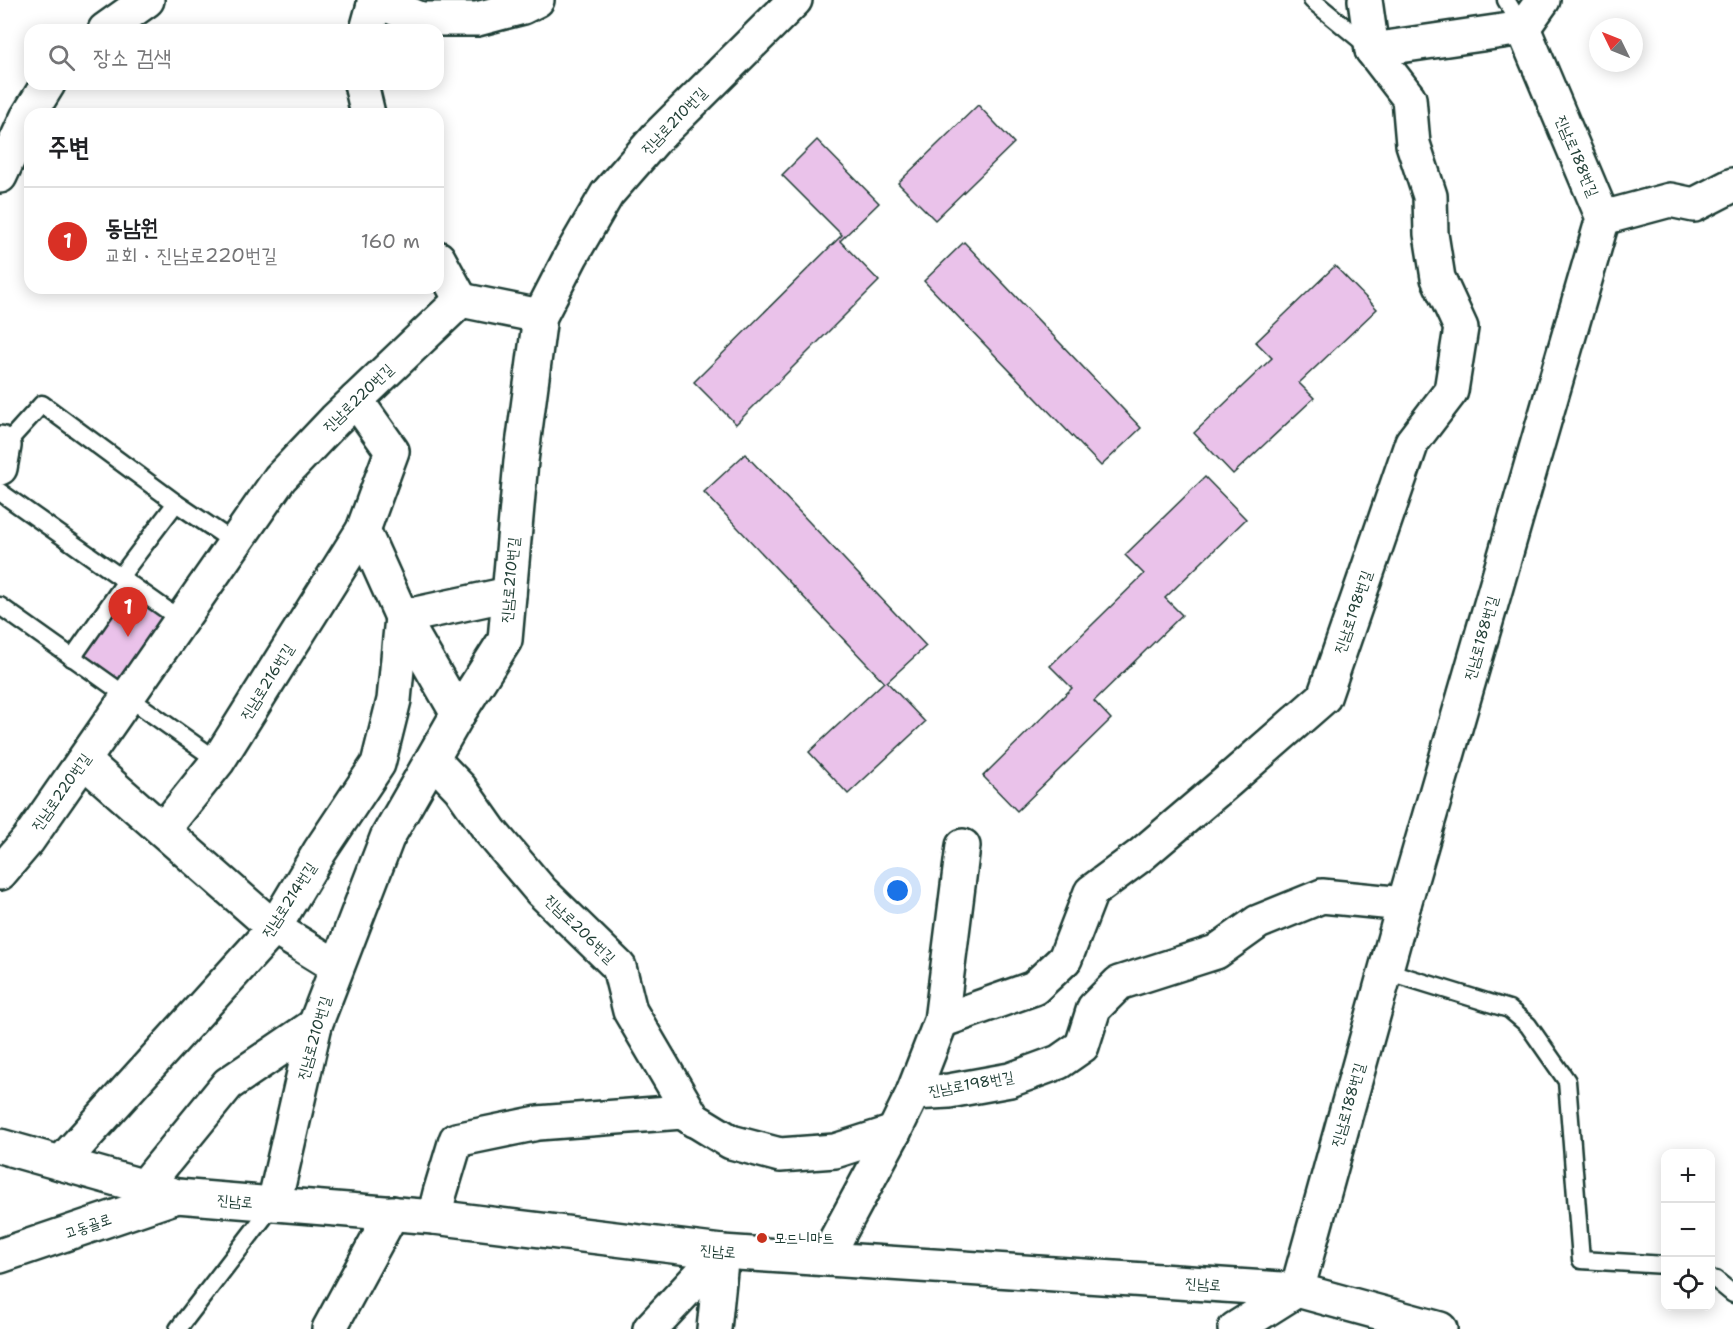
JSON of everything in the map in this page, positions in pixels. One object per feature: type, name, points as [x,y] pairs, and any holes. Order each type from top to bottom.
[{"type":"street","points":[[113,24],[147,0]]},
{"type":"street","points":[[369,24],[375,0],[422,19],[477,20],[523,8],[537,0]]},
{"type":"street","name":"진남로210번길","points":[[274,1204],[315,1025],[387,837],[458,714],[505,640],[521,462],[540,316],[607,194],[656,138],[795,0]]},
{"type":"street","name":"진남로198번길","points":[[941,1021],[1034,988],[1065,959],[1091,892],[1141,855],[1324,697],[1412,442],[1451,391],[1461,328],[1438,278],[1431,234],[1430,196],[1413,144],[1409,98],[1372,50],[1365,0]]},
{"type":"street","points":[[1372,50],[1523,28],[1543,0]]},
{"type":"street","name":"진남로188번길","points":[[1297,1290],[1404,904],[1603,218],[1523,28]]},
{"type":"street","points":[[33,108],[44,90]]},
{"type":"street","points":[[362,90],[367,108]]},
{"type":"street","points":[[0,176],[24,124]]},
{"type":"street","points":[[1603,218],[1670,200],[1694,205],[1733,185]]},
{"type":"street","points":[[444,269],[461,300],[540,316]]},
{"type":"street","name":"진남로220번길","points":[[0,873],[28,840],[84,761],[280,478],[334,420],[461,300]]},
{"type":"street","name":"진남로216번길","points":[[163,830],[218,761],[363,530],[392,451],[356,400]]},
{"type":"street","points":[[363,530],[402,617],[458,714]]},
{"type":"street","points":[[402,617],[509,594]]},
{"type":"street","name":"진남로214번길","points":[[61,1163],[274,928],[320,851],[378,764],[394,700],[402,617]]},
{"type":"street","name":"진남로206번길","points":[[433,760],[460,788],[491,832],[541,891],[619,967],[630,1011],[694,1120]]},
{"type":"street","points":[[84,761],[274,928],[336,966]]},
{"type":"street","name":"진남로198번길","points":[[826,1258],[913,1093],[941,1021],[963,846]]},
{"type":"street","name":"진남로198번길","points":[[913,1093],[950,1091],[1010,1080],[1059,1062],[1082,1046],[1094,1008],[1119,983],[1216,951],[1258,922],[1322,896],[1404,904]]},
{"type":"street","points":[[144,1187],[228,1084],[315,1025]]},
{"type":"street","name":"진남로206번길","points":[[435,1217],[456,1140],[538,1123],[682,1112],[731,1142],[780,1155],[835,1150],[894,1132]]},
{"type":"street","name":"진남로","points":[[0,1146],[177,1196],[435,1217],[723,1252],[1297,1290],[1440,1329]]},
{"type":"street","name":"고동골로","points":[[0,1256],[177,1196]]},
{"type":"street","points":[[329,1329],[392,1213]]},
{"type":"street","points":[[650,1329],[723,1252]]},
{"type":"street","points":[[714,1329],[723,1252]]},
{"type":"street","points":[[1235,1329],[1297,1290]]},
{"type":"lane","name":"진남로198번길","points":[[1311,0],[1372,50]]},
{"type":"lane","points":[[1506,0],[1523,28]]},
{"type":"lane","points":[[1,452],[42,404],[176,503],[235,543]]},
{"type":"lane","points":[[0,492],[181,620]]},
{"type":"lane","points":[[72,658],[176,503]]},
{"type":"lane","points":[[0,606],[218,761]]},
{"type":"lane","points":[[1386,971],[1509,1009],[1528,1024],[1567,1081],[1581,1260],[1661,1265]]},
{"type":"lane","points":[[178,1329],[274,1204]]},
{"type":"lane","points":[[1715,1280],[1733,1294]]},
{"type":"building","points":[[978,105],[1014,143],[935,220],[898,183]]},
{"type":"building","points":[[817,140],[879,203],[840,241],[879,281],[736,424],[694,382],[842,235],[782,175]]},
{"type":"building","points":[[964,242],[1141,428],[1101,466],[924,281]]},
{"type":"building","points":[[1335,266],[1377,309],[1299,383],[1314,398],[1233,474],[1194,433],[1272,358],[1256,342]]},
{"type":"building","points":[[745,454],[926,646],[887,682],[925,722],[848,794],[809,752],[884,682],[704,492]]},
{"type":"building","points":[[1205,477],[1246,519],[1165,598],[1182,615],[1094,701],[1111,719],[1017,811],[983,776],[1072,688],[1050,666],[1144,574],[1125,555]]},
{"type":"building","points":[[127,583],[180,620],[127,695],[77,654]]},
{"type":"place","name":"동남원","points":[[128,637]]},
{"type":"place","name":"모드니마트","points":[[762,1238]]}]
